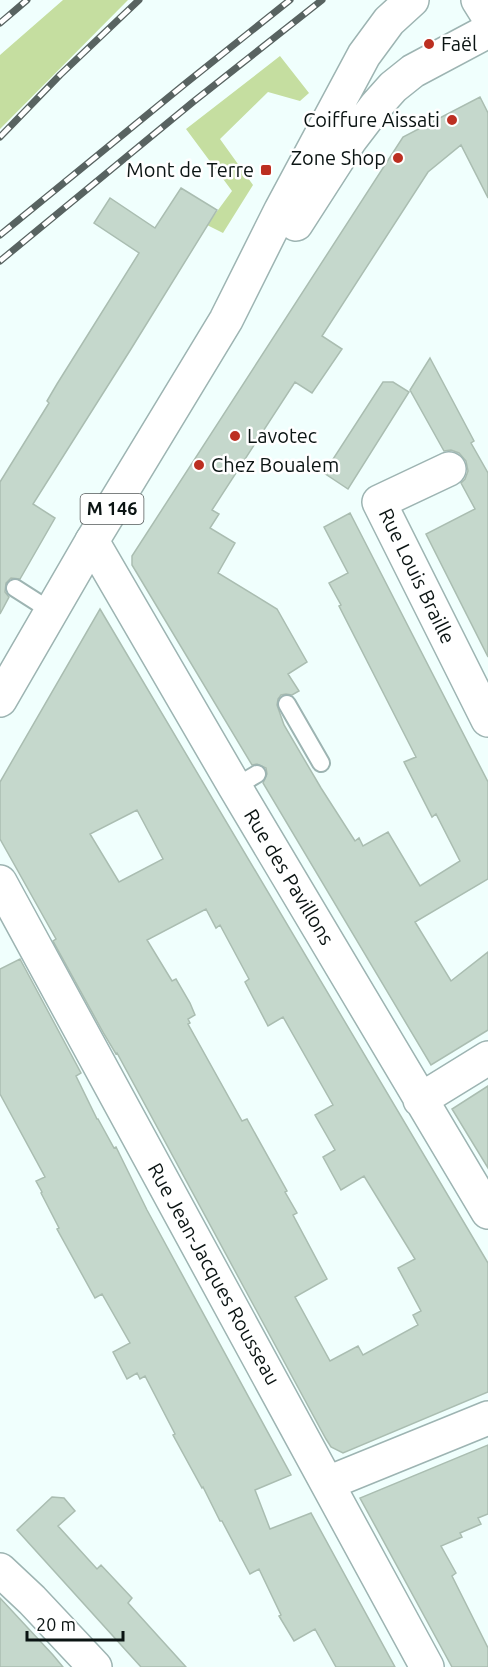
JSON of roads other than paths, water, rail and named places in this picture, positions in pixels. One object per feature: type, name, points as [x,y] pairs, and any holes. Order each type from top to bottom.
[{"type":"street","name":"M 146","points":[[364,55],[378,0]]},
{"type":"street","name":"M 146","points":[[0,700],[92,541],[226,320],[281,210],[364,55],[389,21],[412,0]]},
{"type":"street","points":[[478,0],[488,16]]},
{"type":"street","name":"M 146","points":[[226,320],[262,280],[350,140],[376,106],[398,82],[413,71],[488,31]]},
{"type":"street","name":"Rue Louis Braille","points":[[449,469],[379,501],[488,720]]},
{"type":"street","name":"Rue des Pavillons","points":[[92,541],[246,780],[420,1100],[488,1212]]},
{"type":"street","name":"Rue Jean-Jacques Rousseau","points":[[0,882],[427,1667]]},
{"type":"street","points":[[420,1100],[488,1058]]},
{"type":"street","points":[[328,1483],[488,1418]]},
{"type":"street","points":[[0,1570],[32,1599],[95,1667]]},
{"type":"lane","points":[[15,588],[51,611]]},
{"type":"lane","points":[[287,704],[304,746],[321,763]]},
{"type":"railway","points":[[0,23],[27,0]]},
{"type":"railway","points":[[0,137],[60,75],[139,0]]},
{"type":"railway","points":[[0,235],[290,0]]},
{"type":"railway","points":[[0,261],[193,102],[322,0]]},
{"type":"place","name":"Faël","points":[[429,44]]},
{"type":"place","name":"Coiffure Aissati","points":[[452,120]]},
{"type":"place","name":"Zone Shop","points":[[398,158]]},
{"type":"place","name":"Mont de Terre","points":[[266,170]]},
{"type":"place","name":"Lavotec","points":[[235,436]]},
{"type":"place","name":"Chez Boualem","points":[[199,465]]}]
